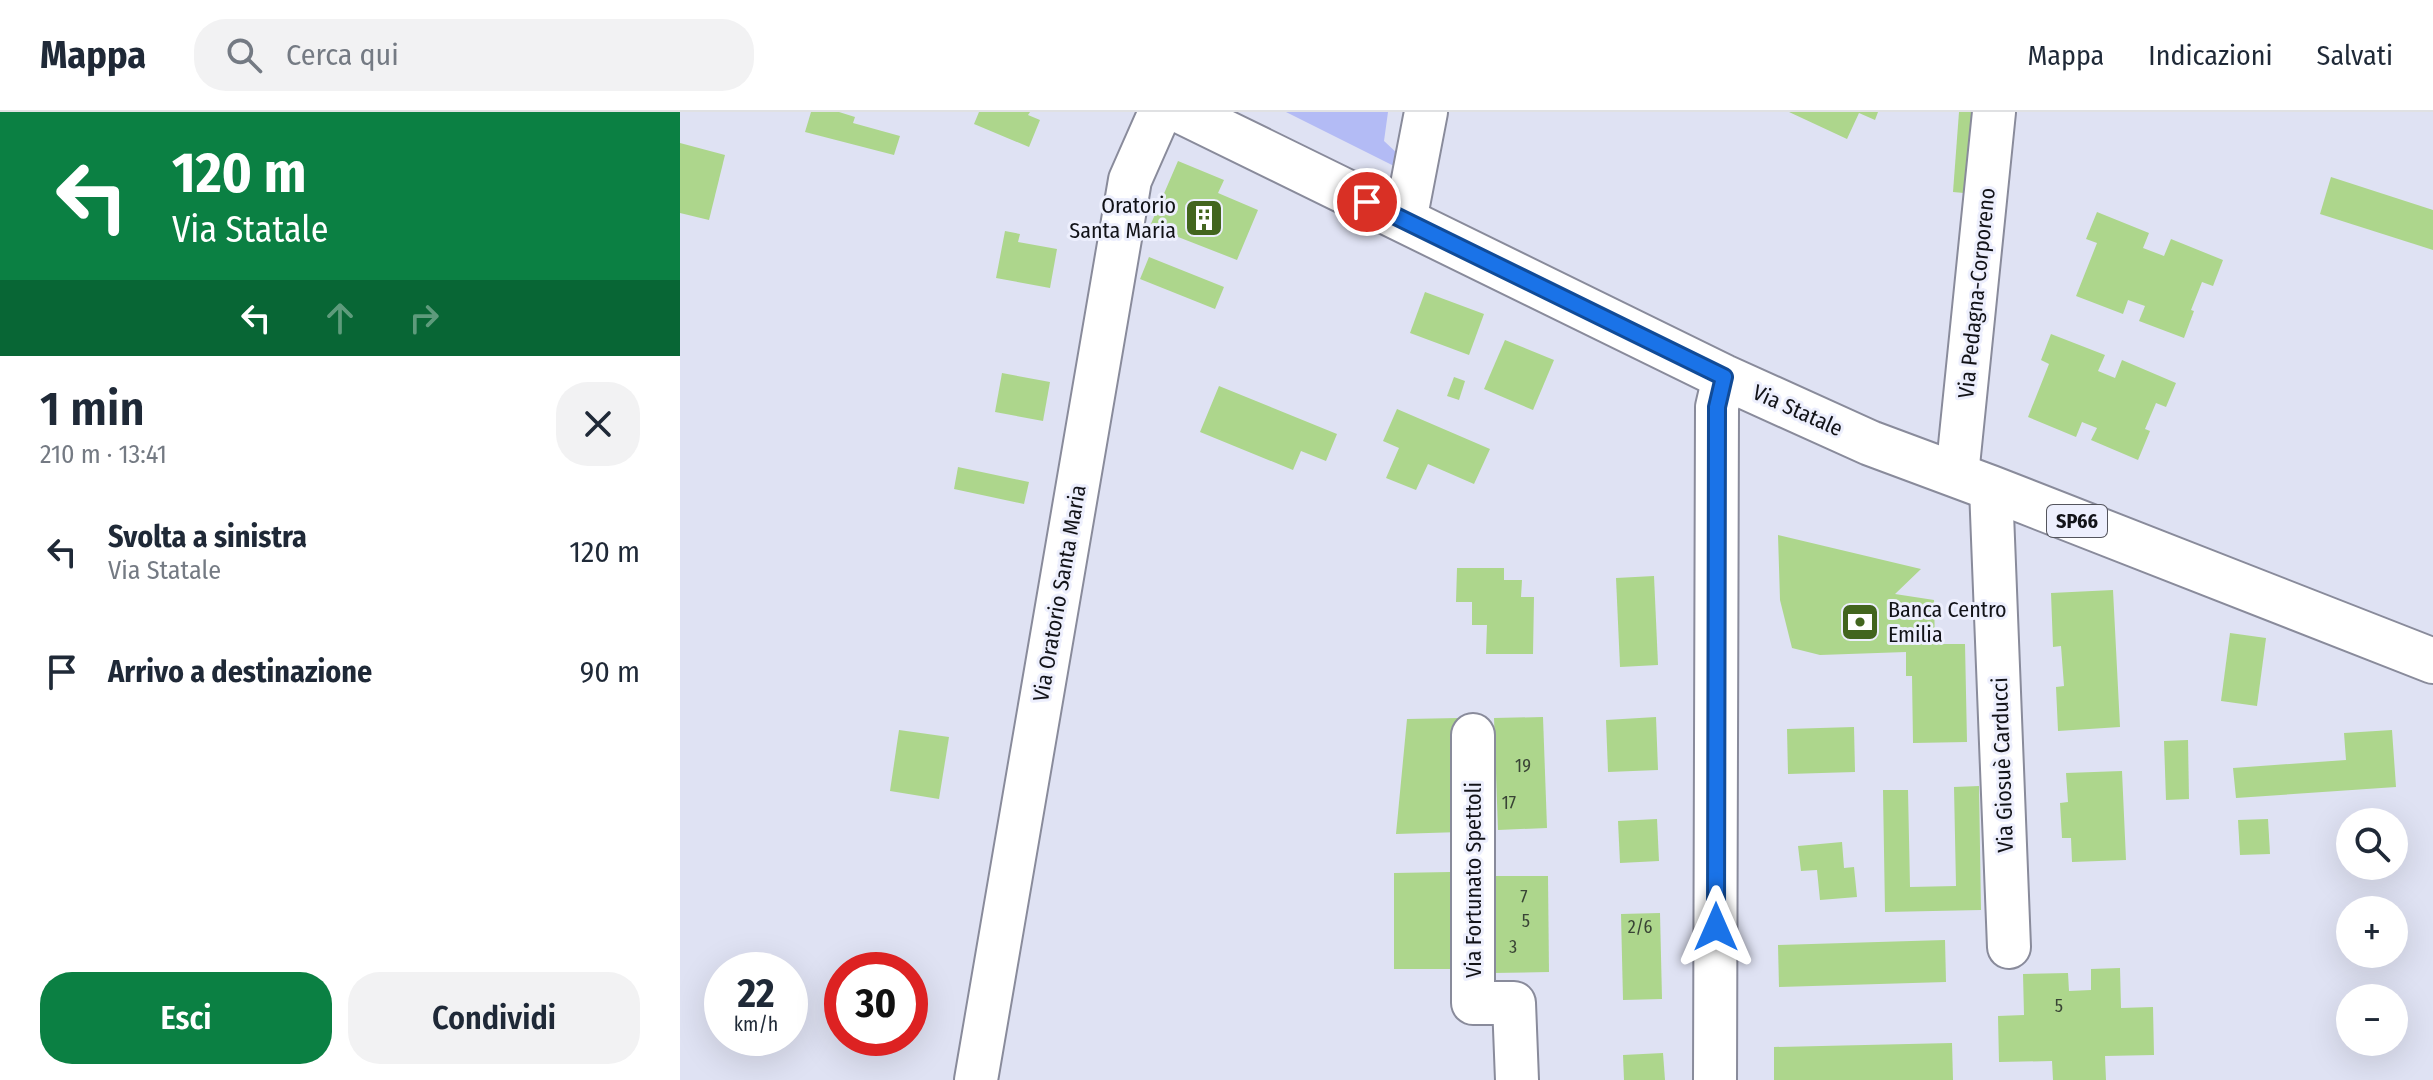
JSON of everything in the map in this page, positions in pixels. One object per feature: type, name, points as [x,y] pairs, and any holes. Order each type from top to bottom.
[{"type":"main road","name":"Via Statale","points":[[1183,112],[1724,377],[1870,443],[2433,661]]},
{"type":"street","name":"Via Oratorio Santa Maria","points":[[976,1080],[1130,180],[1160,112]]},
{"type":"street","points":[[1405,221],[1426,112]]},
{"type":"street","name":"Via Pedagna-Corporeno","points":[[1974,481],[1994,112]]},
{"type":"street","points":[[1715,1080],[1717,407],[1724,377]]},
{"type":"street","name":"Via Giosuè Carducci","points":[[1974,481],[2009,947]]},
{"type":"street","name":"Via Fortunato Spettoli","points":[[1473,735],[1473,1003],[1514,1003],[1517,1080]]},
{"type":"shaded area","points":[[1286,112],[1388,112],[1384,141],[1399,155],[1396,167]]},
{"type":"building","points":[[811,112],[839,112],[855,117],[853,123],[900,136],[894,155],[805,132]]},
{"type":"building","points":[[979,112],[1030,112],[1028,115],[1040,120],[1029,147],[974,124]]},
{"type":"building","points":[[1789,112],[1878,112],[1875,120],[1859,113],[1847,139]]},
{"type":"building","points":[[1959,112],[1982,112],[1975,194],[1953,192]]},
{"type":"building","points":[[680,143],[725,155],[709,220],[680,213]]},
{"type":"building","name":"Oratorio Santa Maria","points":[[1178,161],[1224,180],[1218,193],[1258,210],[1237,260],[1150,226]]},
{"type":"building","points":[[2331,177],[2433,210],[2433,250],[2320,214]]},
{"type":"building","points":[[2097,212],[2149,233],[2143,248],[2164,256],[2171,239],[2223,260],[2213,286],[2202,282],[2184,338],[2139,321],[2145,306],[2128,300],[2123,314],[2076,296],[2097,243],[2086,239]]},
{"type":"building","points":[[1005,231],[1020,234],[1018,242],[1057,249],[1050,288],[996,278]]},
{"type":"building","points":[[1149,257],[1224,287],[1215,309],[1140,279]]},
{"type":"building","points":[[1425,292],[1484,314],[1469,355],[1410,333]]},
{"type":"building","points":[[2051,334],[2105,355],[2098,371],[2115,378],[2122,360],[2176,383],[2166,407],[2156,403],[2145,429],[2150,431],[2138,460],[2091,440],[2097,428],[2082,422],[2076,437],[2028,417],[2049,364],[2041,360]]},
{"type":"building","points":[[1505,340],[1554,360],[1533,410],[1484,389]]},
{"type":"building","points":[[1002,373],[1050,382],[1043,421],[995,412]]},
{"type":"building","points":[[1454,377],[1465,381],[1459,400],[1447,396]]},
{"type":"building","points":[[1219,386],[1337,434],[1326,461],[1301,451],[1293,470],[1200,432]]},
{"type":"building","points":[[1397,409],[1490,449],[1474,484],[1428,464],[1416,490],[1386,478],[1399,448],[1383,441]]},
{"type":"building","points":[[958,467],[1029,482],[1024,504],[954,489]]},
{"type":"building","name":"Banca Centro Emilia","points":[[1778,535],[1921,569],[1895,594],[1934,600],[1935,644],[1965,644],[1967,742],[1913,743],[1912,676],[1906,676],[1906,652],[1820,655],[1792,648],[1780,600]]},
{"type":"building","points":[[1457,568],[1504,568],[1504,580],[1522,580],[1521,597],[1534,597],[1533,654],[1486,654],[1487,625],[1472,625],[1472,602],[1456,602]]},
{"type":"building","points":[[1654,576],[1658,665],[1620,667],[1616,578]]},
{"type":"building","points":[[2113,590],[2120,727],[2058,731],[2056,687],[2064,686],[2061,646],[2053,647],[2051,593]]},
{"type":"building","points":[[2230,633],[2266,638],[2257,706],[2221,701]]},
{"type":"building","points":[[1543,717],[1547,828],[1498,830],[1494,718]]},
{"type":"building","points":[[1656,717],[1658,770],[1608,772],[1606,720]]},
{"type":"building","points":[[1459,718],[1460,751],[1450,751],[1452,803],[1460,803],[1461,832],[1396,834],[1407,719]]},
{"type":"building","points":[[1854,727],[1855,772],[1788,774],[1787,729]]},
{"type":"building","points":[[899,730],[949,737],[939,799],[890,791]]},
{"type":"building","points":[[2392,730],[2396,787],[2236,798],[2233,768],[2346,760],[2344,733]]},
{"type":"building","points":[[2188,740],[2189,799],[2166,800],[2164,741]]},
{"type":"building","points":[[2122,771],[2126,860],[2072,862],[2071,838],[2062,838],[2060,803],[2068,802],[2066,773]]},
{"type":"building","points":[[1979,786],[1981,910],[1885,912],[1883,790],[1908,790],[1910,887],[1956,886],[1954,787]]},
{"type":"building","points":[[1657,819],[1659,861],[1620,863],[1618,821]]},
{"type":"building","points":[[2268,819],[2270,854],[2240,855],[2238,820]]},
{"type":"building","points":[[1842,842],[1844,868],[1854,867],[1857,897],[1820,900],[1817,870],[1801,871],[1798,846]]},
{"type":"building","points":[[1450,872],[1451,969],[1394,969],[1394,873]]},
{"type":"building","points":[[1492,876],[1548,876],[1549,972],[1492,973]]},
{"type":"building","points":[[1660,913],[1662,999],[1623,1000],[1621,914]]},
{"type":"building","points":[[1945,940],[1946,982],[1779,987],[1778,945]]},
{"type":"building","points":[[2120,968],[2121,1008],[2153,1007],[2154,1055],[2105,1056],[2106,1080],[2053,1080],[2052,1061],[1999,1062],[1998,1016],[2024,1015],[2023,974],[2068,973],[2069,991],[2091,990],[2091,969]]},
{"type":"building","points":[[1952,1043],[1953,1080],[1774,1080],[1774,1047]]},
{"type":"building","points":[[1663,1053],[1665,1080],[1624,1080],[1623,1055]]},
{"type":"place","name":"Oratorio Santa Maria","points":[[1204,218]]},
{"type":"place","name":"Banca Centro Emilia","points":[[1860,622]]},
{"type":"route","points":[[1367,202],[1724,377],[1717,407],[1716,927]]}]
